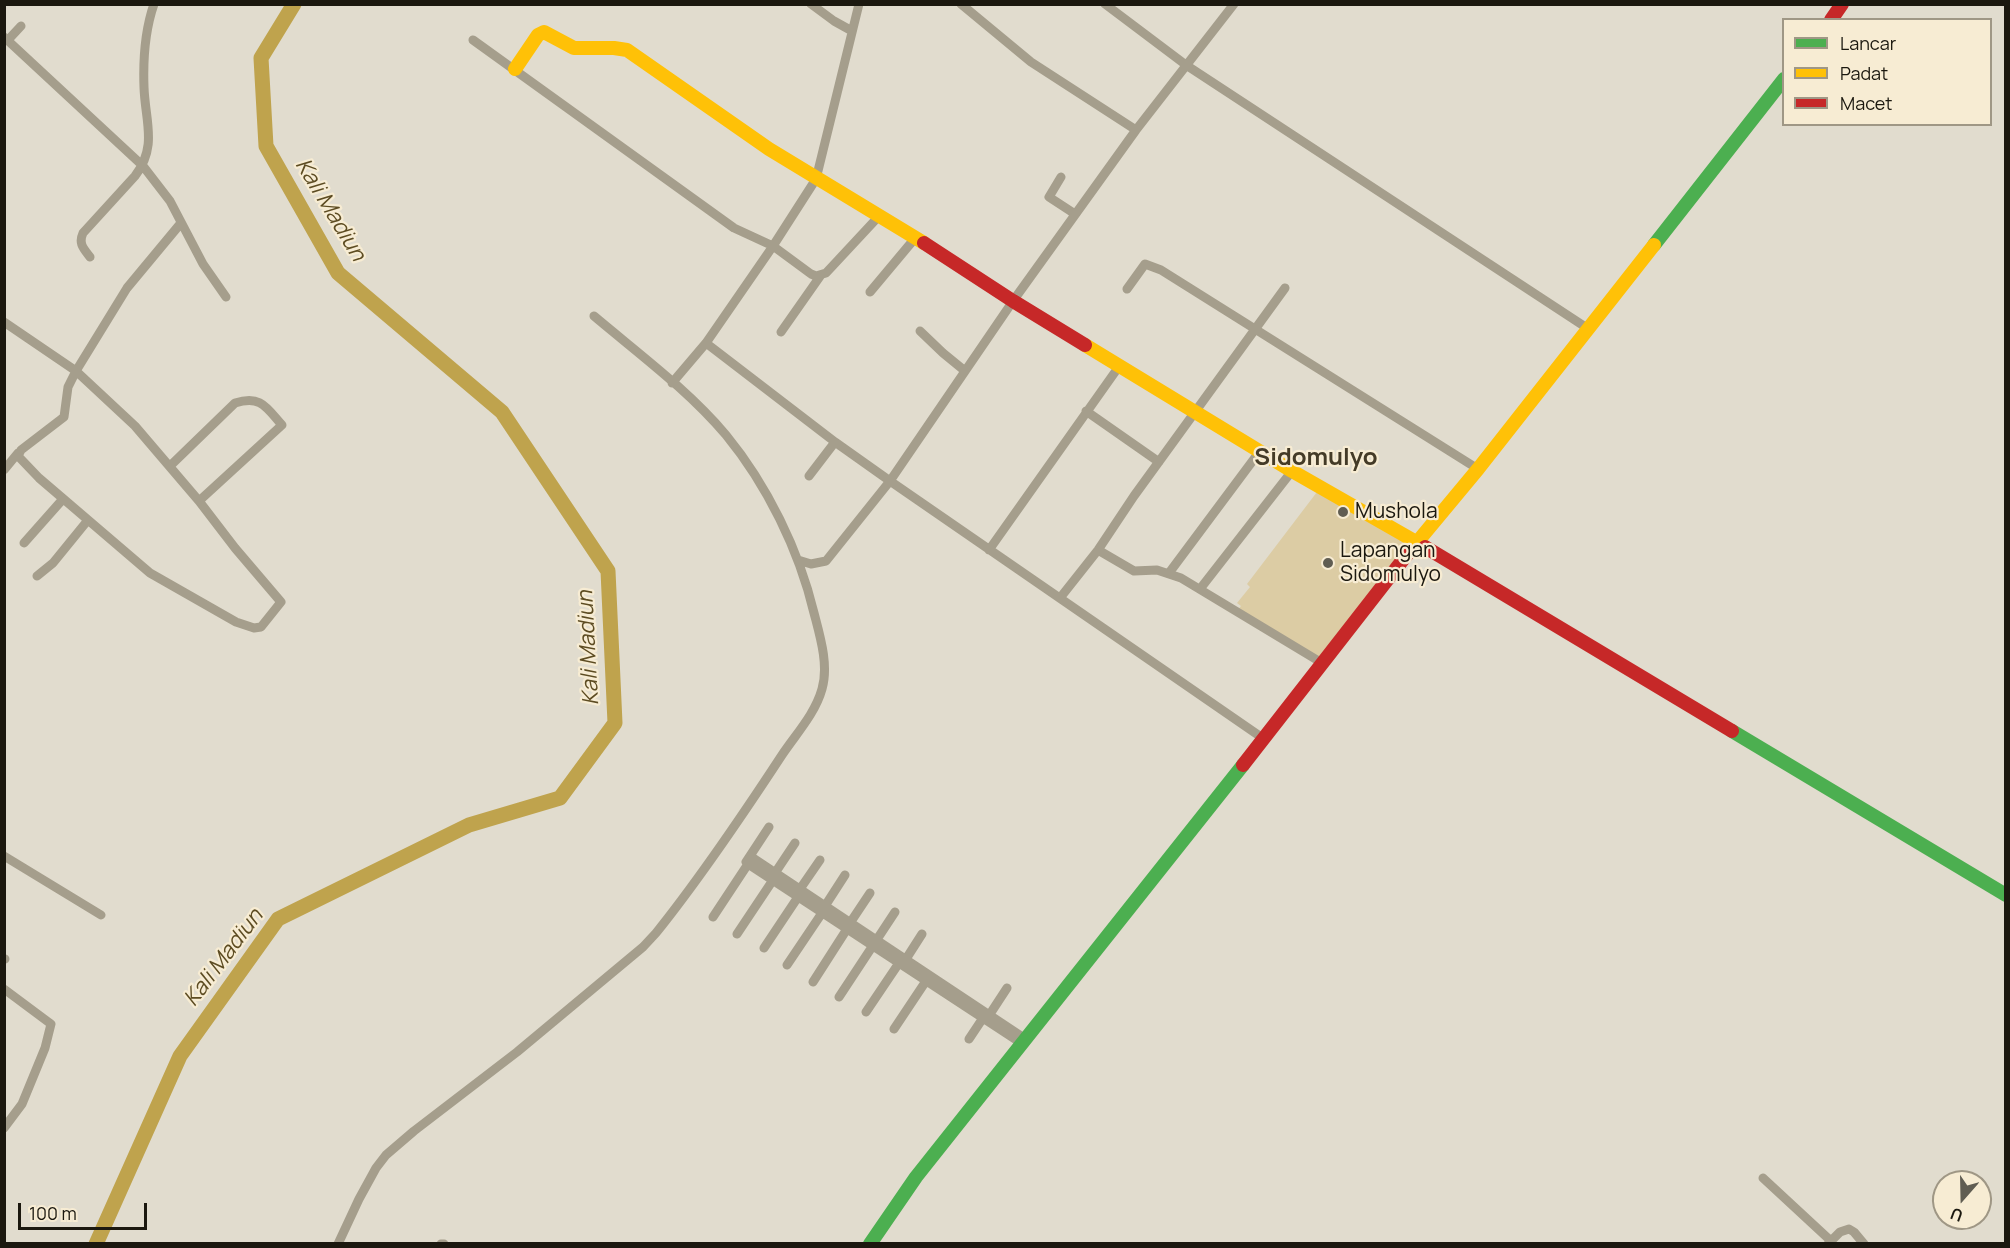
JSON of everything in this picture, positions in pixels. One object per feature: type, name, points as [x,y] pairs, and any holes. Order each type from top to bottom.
[{"type":"street","points":[[90,257],[81,246],[83,233],[142,166],[149,149],[144,84],[146,37],[154,4]]},
{"type":"street","points":[[811,4],[852,31]]},
{"type":"street","points":[[672,383],[706,343],[816,179],[859,4]]},
{"type":"street","points":[[961,4],[1031,62],[1136,130]]},
{"type":"street","points":[[1105,4],[1186,65],[1587,328]]},
{"type":"street","points":[[798,560],[811,564],[826,561],[890,482],[1075,214],[1136,130],[1234,4]]},
{"type":"street","points":[[4,53],[8,40],[21,26]]},
{"type":"street","points":[[515,69],[538,34],[544,32],[572,47],[583,49],[616,46],[627,50],[816,179],[916,237],[1013,301],[1292,471],[1418,542],[2006,895]]},
{"type":"street","points":[[8,40],[142,166],[170,201],[203,264],[226,297]]},
{"type":"street","points":[[473,40],[734,228],[773,246],[811,274],[821,275]]},
{"type":"street","points":[[870,1244],[916,1177],[1023,1040],[1478,469],[1782,82]]},
{"type":"street","points":[[1061,177],[1049,197],[1075,214]]},
{"type":"street","points":[[781,332],[821,275],[880,215]]},
{"type":"street","points":[[4,470],[18,453],[64,417],[68,387],[76,371],[127,288],[181,223]]},
{"type":"street","points":[[870,292],[916,237]]},
{"type":"street","points":[[1127,289],[1144,264],[1147,263],[1161,270],[1478,469]]},
{"type":"street","points":[[1060,598],[1098,550],[1285,288]]},
{"type":"street","points":[[338,1244],[376,1168],[386,1155],[517,1052],[643,947],[668,918],[746,810],[814,708],[822,688],[821,644],[808,587],[798,560],[762,486],[726,436],[693,401],[594,316]]},
{"type":"street","points":[[4,322],[76,371],[135,426],[281,602],[261,627],[254,628],[236,622],[162,581],[141,566],[63,499],[19,459],[18,453]]},
{"type":"street","points":[[921,331],[965,371]]},
{"type":"street","points":[[706,343],[890,482],[1264,739]]},
{"type":"street","points":[[989,550],[1119,365]]},
{"type":"street","points":[[170,466],[235,404],[248,400],[261,402],[282,425],[199,501]]},
{"type":"street","points":[[1086,411],[1159,462]]},
{"type":"street","points":[[809,476],[835,442]]},
{"type":"street","points":[[1169,573],[1260,451]]},
{"type":"street","points":[[1200,589],[1292,471]]},
{"type":"street","points":[[24,543],[63,499]]},
{"type":"street","points":[[37,576],[53,563],[88,520]]},
{"type":"street","points":[[1098,550],[1134,572],[1157,570],[1181,578],[1322,663]]},
{"type":"street","points":[[713,917],[769,827]]},
{"type":"street","points":[[737,934],[795,843]]},
{"type":"street","points":[[4,856],[101,915]]},
{"type":"street","points":[[749,860],[1023,1040]]},
{"type":"street","points":[[764,948],[820,860]]},
{"type":"street","points":[[787,965],[846,875]]},
{"type":"street","points":[[813,982],[870,893]]},
{"type":"street","points":[[838,997],[878,945],[895,912]]},
{"type":"street","points":[[866,1012],[922,934]]},
{"type":"street","points":[[902,961],[926,981],[987,1016]]},
{"type":"street","points":[[894,1029],[926,981]]},
{"type":"street","points":[[969,1039],[1008,988]]},
{"type":"street","points":[[4,989],[51,1024],[45,1048],[22,1104],[8,1117],[4,1128]]},
{"type":"street","points":[[1763,1178],[1829,1242],[1840,1232],[1849,1229],[1864,1244]]},
{"type":"shaded area","name":"Lapangan Sidomulyo","points":[[1320,488],[1410,541],[1318,658],[1237,611],[1241,606],[1237,603],[1250,587],[1247,584]]},
{"type":"waterway","name":"Kali Madiun","points":[[96,1244],[180,1056],[278,919],[469,825],[560,798],[615,723],[608,571],[502,412],[338,273],[266,146],[261,58],[294,4]]},
{"type":"traffic: fast","points":[[1654,245],[1782,82]]},
{"type":"traffic: fast","points":[[1732,731],[2006,895]]},
{"type":"traffic: fast","points":[[870,1244],[916,1177],[1243,765]]},
{"type":"traffic: slow","points":[[515,69],[538,35],[544,32],[574,48],[627,50],[769,149],[924,243]]},
{"type":"traffic: slow","points":[[1409,552],[1478,469],[1654,245]]},
{"type":"traffic: slow","points":[[1085,345],[1292,471],[1425,547]]},
{"type":"traffic: jam","points":[[1832,18],[1842,4]]},
{"type":"traffic: jam","points":[[924,243],[1085,345]]},
{"type":"traffic: jam","points":[[1425,547],[1732,731]]},
{"type":"traffic: jam","points":[[1243,765],[1409,552]]},
{"type":"place","name":"Mushola","points":[[1343,512]]},
{"type":"place","name":"Lapangan Sidomulyo","points":[[1328,563]]},
{"type":"district","name":"Sidomulyo","points":[[1316,458]]}]
